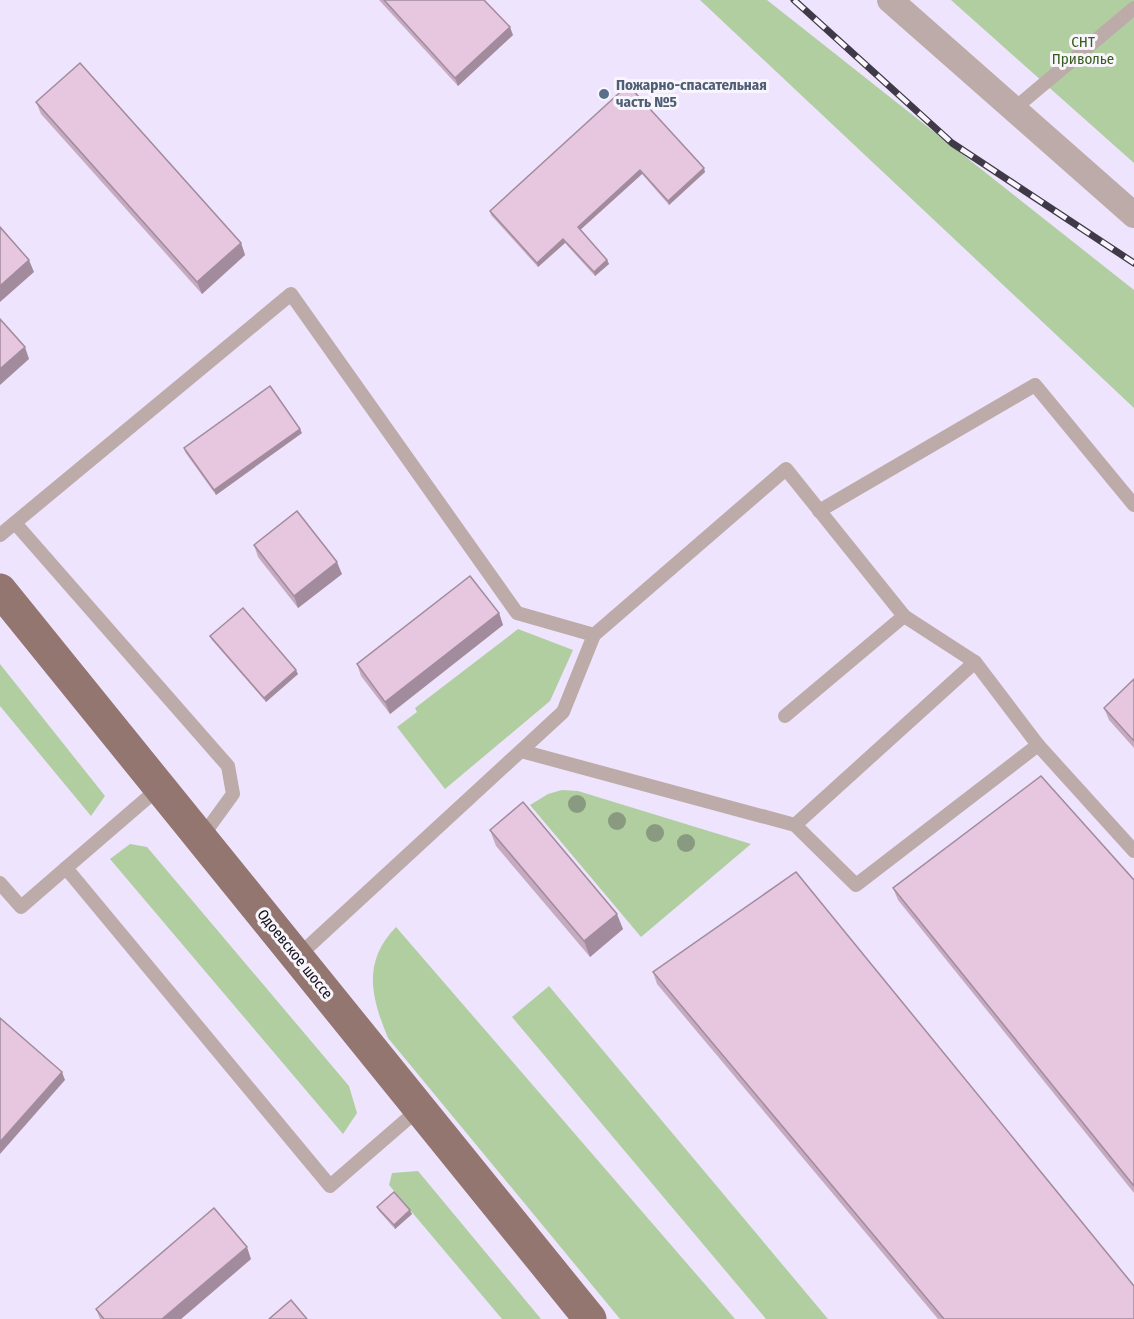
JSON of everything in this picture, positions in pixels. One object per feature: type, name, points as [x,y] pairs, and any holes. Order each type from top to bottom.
[{"type":"main road","name":"Одоевское шоссе","points":[[0,590],[590,1319]]},
{"type":"street","points":[[890,0],[1134,215]]},
{"type":"lane","points":[[1014,109],[1134,8]]},
{"type":"lane","points":[[0,535],[291,294],[517,613],[594,635]]},
{"type":"lane","points":[[819,511],[1035,385],[1134,505]]},
{"type":"lane","points":[[297,957],[563,712],[594,635],[786,469],[904,616],[975,662],[1038,745],[1134,851]]},
{"type":"lane","points":[[15,523],[228,766],[233,794],[201,838]]},
{"type":"lane","points":[[784,716],[904,616]]},
{"type":"lane","points":[[795,825],[975,662]]},
{"type":"lane","points":[[521,751],[795,825],[856,885],[1038,745]]},
{"type":"lane","points":[[0,883],[21,907],[160,787]]},
{"type":"lane","points":[[66,868],[330,1186],[420,1108]]},
{"type":"green space","points":[[700,0],[767,0],[1134,290],[1134,408]]},
{"type":"green space","name":"СНТ Приволье","points":[[951,0],[1134,0],[1134,163]]},
{"type":"green space","points":[[518,629],[573,650],[550,701],[445,789],[397,727],[417,712],[415,708]]},
{"type":"green space","points":[[0,664],[105,796],[91,816],[0,706]]},
{"type":"green space","points":[[562,790],[578,791],[751,844],[641,937],[530,805],[548,794]]},
{"type":"green space","points":[[130,844],[147,847],[349,1086],[357,1113],[343,1134],[110,859]]},
{"type":"green space","points":[[396,927],[735,1319],[620,1319],[388,1038],[377,1008],[373,980],[378,953]]},
{"type":"green space","points":[[549,986],[828,1319],[766,1319],[512,1017]]},
{"type":"green space","points":[[418,1171],[541,1319],[502,1319],[389,1185],[392,1173]]},
{"type":"building","points":[[384,0],[484,0],[510,27],[455,78]]},
{"type":"building","points":[[80,63],[241,243],[197,282],[36,102]]},
{"type":"building","points":[[628,85],[704,168],[668,201],[640,170],[578,227],[607,260],[594,272],[563,239],[537,263],[490,211]]},
{"type":"building","points":[[0,227],[29,260],[0,286]]},
{"type":"building","points":[[0,319],[25,347],[0,369]]},
{"type":"building","points":[[270,386],[300,429],[214,490],[184,448]]},
{"type":"building","points":[[297,511],[337,562],[294,596],[254,545]]},
{"type":"building","points":[[470,576],[499,613],[385,702],[357,664]]},
{"type":"building","points":[[243,608],[296,670],[264,698],[210,636]]},
{"type":"building","points":[[1134,679],[1134,741],[1104,708]]},
{"type":"building","points":[[1041,776],[1134,880],[1134,1186],[893,888]]},
{"type":"building","points":[[523,802],[617,914],[584,941],[490,830]]},
{"type":"building","points":[[796,872],[1134,1286],[1134,1319],[944,1319],[653,972]]},
{"type":"building","points":[[0,1018],[62,1072],[0,1142]]},
{"type":"building","points":[[394,1192],[410,1210],[394,1225],[377,1207]]},
{"type":"building","points":[[214,1208],[247,1247],[162,1319],[104,1319],[96,1309]]},
{"type":"building","points":[[291,1300],[307,1319],[269,1319]]},
{"type":"railway","points":[[794,0],[952,143],[1134,263]]},
{"type":"place","name":"Пожарно-спасательная часть №5","points":[[604,94]]}]
